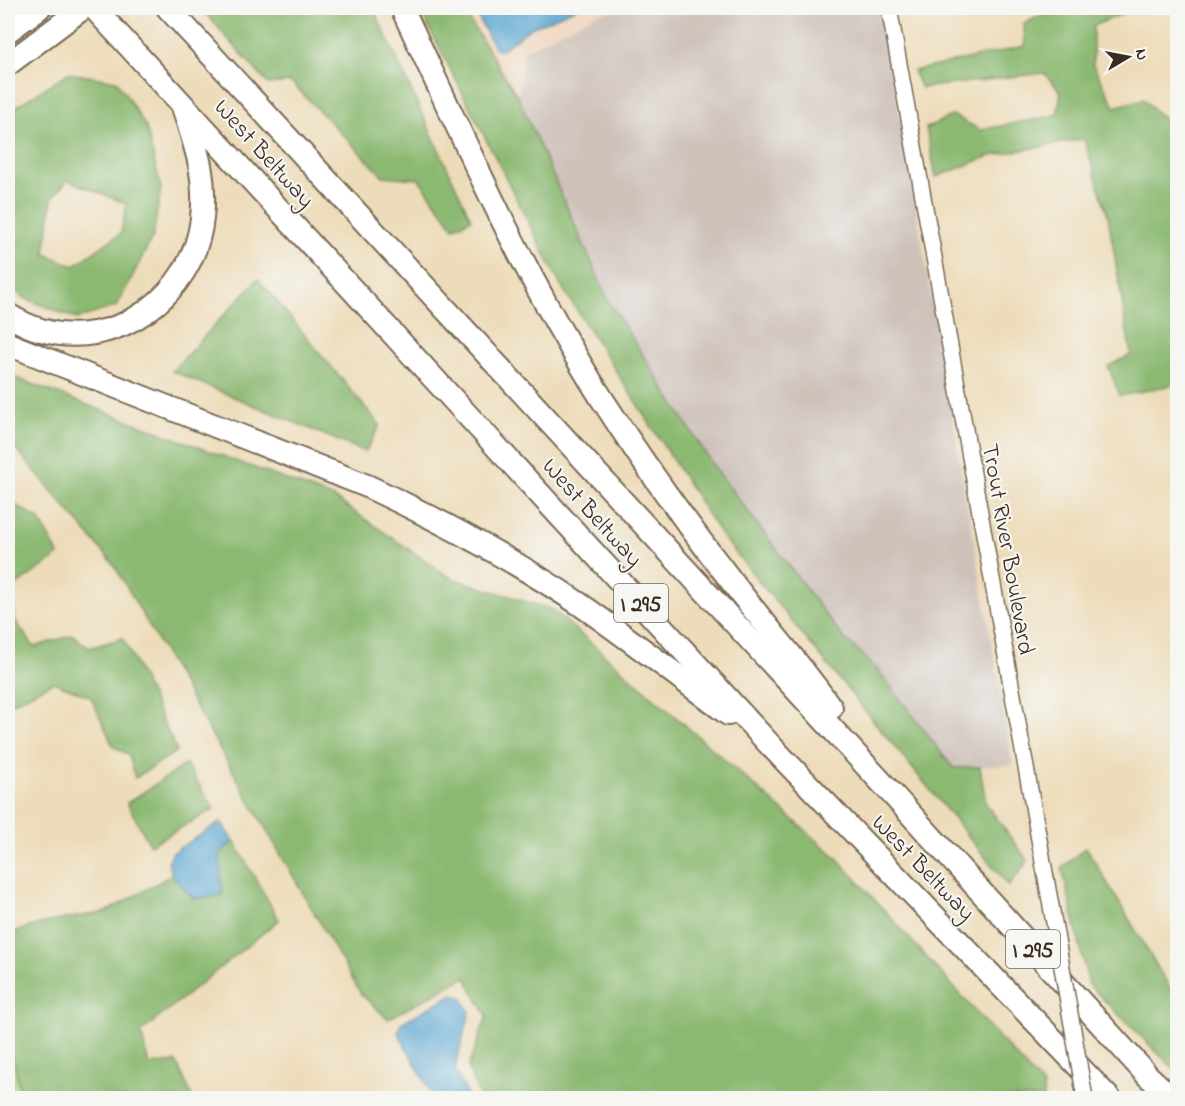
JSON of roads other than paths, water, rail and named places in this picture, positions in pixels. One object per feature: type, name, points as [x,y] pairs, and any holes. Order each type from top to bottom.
[{"type":"highway","points":[[8,32],[39,8]]},
{"type":"highway","points":[[8,64],[82,8]]},
{"type":"highway","name":"West Beltway","points":[[94,8],[771,746],[1109,1098]]},
{"type":"highway","points":[[402,8],[502,220],[549,310],[602,398],[662,487],[735,586],[824,698],[896,797]]},
{"type":"highway","name":"West Beltway","points":[[172,11],[896,797],[1148,1076],[1172,1098]]},
{"type":"highway","points":[[8,315],[41,330],[61,334],[106,331],[129,322],[152,308],[180,279],[197,245],[204,194],[202,168],[180,100]]},
{"type":"highway","points":[[8,344],[367,486],[481,543],[581,605],[771,746]]},
{"type":"street","name":"Trout River Boulevard","points":[[889,8],[1085,1098]]},
{"type":"water","points":[[473,8],[577,8],[531,28],[500,51],[495,49]]},
{"type":"water","points":[[221,822],[234,841],[220,853],[222,895],[194,899],[172,875],[168,862],[173,852]]},
{"type":"water","points":[[453,994],[462,997],[470,1012],[455,1069],[469,1098],[434,1098],[398,1033],[401,1023]]}]
